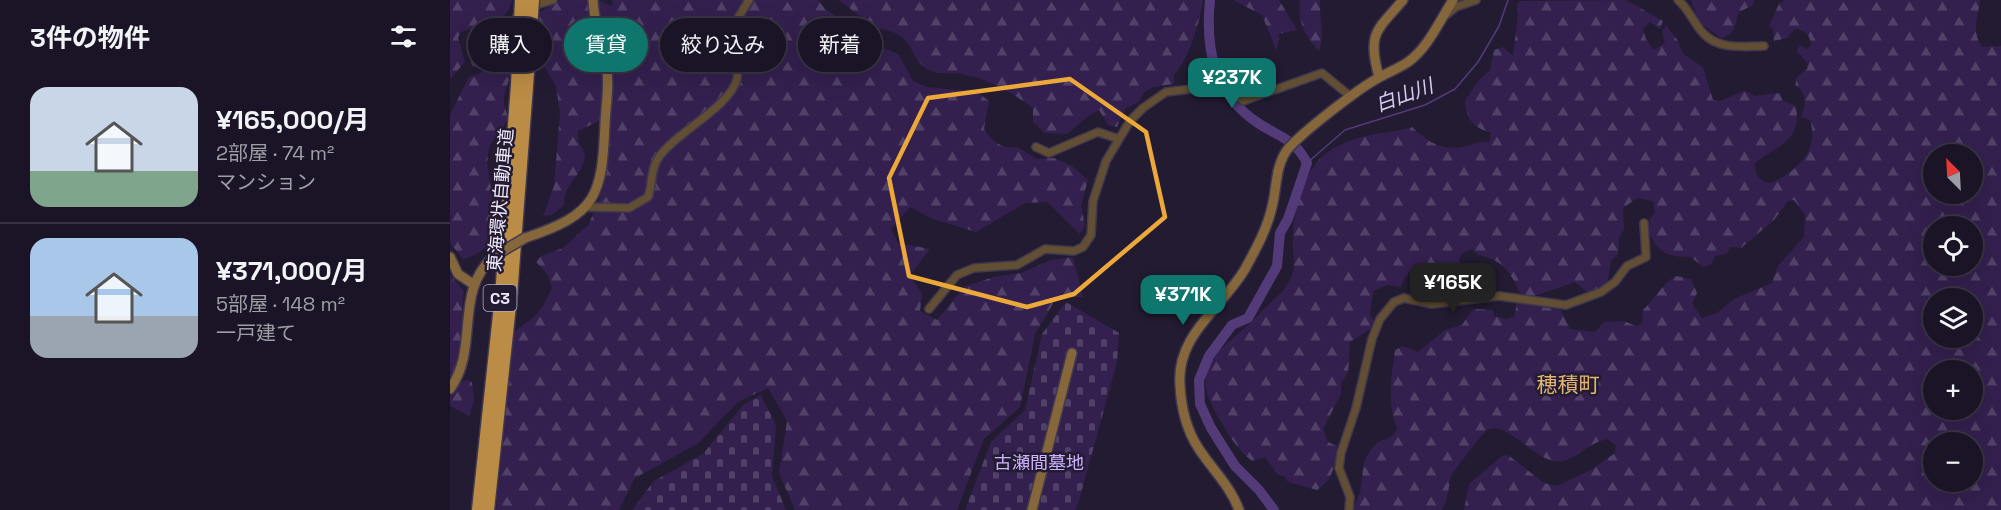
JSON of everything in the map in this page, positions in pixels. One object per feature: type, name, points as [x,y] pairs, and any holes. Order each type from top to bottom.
[{"type":"highway","name":"東海環状自動車道","points":[[488,510],[511,296],[522,86],[521,0]]},
{"type":"highway","name":"東海環状自動車道","points":[[478,510],[533,0]]},
{"type":"street","points":[[518,18],[523,9],[553,0]]},
{"type":"street","points":[[450,389],[464,363],[467,310],[473,284],[494,256],[525,238],[562,226],[585,207],[602,172],[606,65],[596,28],[593,0]]},
{"type":"street","points":[[585,207],[629,208],[648,197],[652,171],[661,154],[721,102],[736,82],[736,64],[728,34],[749,0]]},
{"type":"street","points":[[1379,77],[1372,49],[1377,30],[1403,0]]},
{"type":"street","points":[[1239,510],[1191,434],[1181,393],[1181,367],[1189,342],[1238,279],[1264,232],[1272,206],[1280,164],[1287,150],[1379,77],[1410,61],[1440,22],[1453,0]]},
{"type":"street","points":[[1440,22],[1456,7],[1476,0]]},
{"type":"street","points":[[1677,0],[1704,35],[1711,40],[1735,46],[1764,46]]},
{"type":"street","points":[[929,309],[957,275],[974,268],[1017,265],[1045,249],[1074,251],[1083,248],[1091,235],[1098,184],[1106,161],[1130,121],[1143,108],[1166,92],[1226,85],[1243,101],[1322,73],[1351,98]]},
{"type":"street","points":[[1036,147],[1049,153],[1098,132],[1119,139]]},
{"type":"street","points":[[1348,510],[1350,497],[1339,468],[1341,453],[1356,408],[1374,333],[1394,302],[1404,298],[1432,304],[1499,296],[1562,305],[1573,303],[1610,286],[1627,266],[1646,256],[1644,223]]},
{"type":"street","points":[[450,257],[458,274],[473,284]]},
{"type":"street","points":[[1032,510],[1072,353]]},
{"type":"highlighted area","points":[[1070,79],[1146,132],[1165,217],[1074,294],[1027,307],[909,276],[889,178],[928,98]]},
{"type":"green space","points":[[450,0],[512,0],[509,9],[501,18],[468,18],[468,30],[461,32],[458,38],[465,62],[450,79]]},
{"type":"green space","points":[[560,0],[588,0],[592,18],[564,18],[564,72],[602,72],[601,120],[578,131],[578,141],[585,155],[584,162],[566,192],[564,205],[552,215],[543,216],[554,186],[560,113],[556,86],[548,72],[552,72],[552,18],[539,18],[540,12]]},
{"type":"green space","points":[[597,0],[613,6],[612,0],[818,0],[825,9],[838,18],[798,18],[798,72],[882,72],[882,48],[884,48],[898,54],[913,81],[927,87],[977,92],[989,101],[984,129],[998,143],[1007,147],[1017,147],[1037,159],[1054,158],[1072,166],[1088,180],[1081,205],[1085,226],[1080,234],[1047,202],[1025,203],[976,232],[933,219],[910,207],[891,229],[898,243],[930,249],[910,275],[922,294],[920,311],[937,320],[965,286],[994,277],[1021,273],[1051,260],[1073,257],[1083,297],[1057,297],[1035,334],[1020,407],[984,439],[957,510],[795,510],[779,473],[787,421],[768,388],[738,402],[697,444],[635,478],[619,510],[496,510],[513,334],[539,311],[552,288],[548,275],[536,262],[541,256],[563,248],[589,224],[603,188],[606,173],[611,85],[609,72],[648,72],[648,18],[600,18]]},
{"type":"green space","points":[[839,0],[1203,0],[1193,40],[1185,59],[1174,75],[1174,84],[1153,87],[1144,92],[1140,101],[1125,109],[1117,127],[1108,125],[1099,110],[1067,134],[1045,133],[1033,122],[1033,108],[999,87],[972,76],[959,73],[937,73],[924,67],[905,40],[898,34],[882,30],[882,18],[862,18]]},
{"type":"green space","points":[[1233,0],[1279,0],[1297,30],[1279,34],[1277,52],[1262,15]]},
{"type":"green space","points":[[1300,0],[1320,0],[1322,32],[1319,51],[1303,28]]},
{"type":"green space","points":[[1626,0],[1663,21],[1660,29],[1650,22],[1643,29],[1646,39],[1654,50],[1665,43],[1662,31],[1666,25],[1678,41],[1683,54],[1703,67],[1713,100],[1720,101],[1744,91],[1755,96],[1780,93],[1783,101],[1796,106],[1797,118],[1792,135],[1780,147],[1755,163],[1756,175],[1765,182],[1771,183],[1789,173],[1804,159],[1812,141],[1810,120],[1801,117],[1804,96],[1795,86],[1797,77],[1807,69],[1808,64],[1797,51],[1799,45],[1807,49],[1811,45],[1806,34],[1795,28],[1787,38],[1774,41],[1773,29],[1769,26],[1779,4],[1785,0],[1980,0],[1976,24],[1979,41],[1982,47],[2001,46],[2001,510],[1464,510],[1469,484],[1502,456],[1508,455],[1544,483],[1557,486],[1591,470],[1615,453],[1616,446],[1608,439],[1595,443],[1569,459],[1552,461],[1508,433],[1498,429],[1489,429],[1481,436],[1451,476],[1447,498],[1441,510],[1353,510],[1360,492],[1366,457],[1375,445],[1390,437],[1397,429],[1391,400],[1395,350],[1403,346],[1418,352],[1445,330],[1462,325],[1473,309],[1493,310],[1494,316],[1507,319],[1514,317],[1517,303],[1561,310],[1570,329],[1595,332],[1604,322],[1624,321],[1636,326],[1642,323],[1643,310],[1676,276],[1691,279],[1697,293],[1692,304],[1702,318],[1717,313],[1734,299],[1772,283],[1778,266],[1804,237],[1805,215],[1794,200],[1788,201],[1774,220],[1741,248],[1731,247],[1726,254],[1715,256],[1711,264],[1703,267],[1691,257],[1671,255],[1657,246],[1649,233],[1650,219],[1655,212],[1653,201],[1637,198],[1623,208],[1624,229],[1619,238],[1618,254],[1611,261],[1607,285],[1594,294],[1587,292],[1575,282],[1531,297],[1520,293],[1513,278],[1504,267],[1493,260],[1477,255],[1472,249],[1462,253],[1459,260],[1462,268],[1472,271],[1472,276],[1459,283],[1443,298],[1432,298],[1423,268],[1411,271],[1401,287],[1387,285],[1373,291],[1370,315],[1375,322],[1370,329],[1350,342],[1348,373],[1341,383],[1341,394],[1323,429],[1328,442],[1337,446],[1334,465],[1327,481],[1317,490],[1288,482],[1284,476],[1278,475],[1265,457],[1252,461],[1242,452],[1212,405],[1205,379],[1208,368],[1221,349],[1283,291],[1289,282],[1294,269],[1295,214],[1311,171],[1325,154],[1345,143],[1412,127],[1424,138],[1444,147],[1458,148],[1489,142],[1491,133],[1472,122],[1467,113],[1465,101],[1478,81],[1490,70],[1494,50],[1503,47],[1513,56],[1517,4],[1520,1]]},
{"type":"green space","points":[[1691,0],[1754,0],[1753,5],[1739,12],[1733,31],[1721,38],[1698,21]]},
{"type":"green space","points":[[482,72],[511,72],[504,99],[507,119],[488,153],[495,207],[495,228],[487,246],[475,255],[463,259],[450,243],[450,115],[469,77]]},
{"type":"green space","points":[[450,275],[464,291],[460,346],[455,368],[450,377]]},
{"type":"green space","name":"古瀬間墓地","points":[[1066,302],[1119,333],[1117,362],[1078,504],[1075,510],[965,510],[991,442],[1025,410],[1042,334]]},
{"type":"green space","points":[[462,381],[472,382],[474,400],[469,416],[450,406],[450,397]]},
{"type":"green space","points":[[761,395],[776,425],[772,476],[786,510],[632,510],[654,481],[703,454],[744,404]]},
{"type":"waterway","points":[[1210,0],[1211,53],[1222,84],[1243,111],[1258,123],[1292,143],[1307,163],[1288,219],[1280,233],[1277,266],[1248,318],[1232,325],[1209,356],[1199,380],[1200,404],[1211,428],[1235,466],[1259,490],[1274,510]]},
{"type":"waterway","name":"白山川","points":[[1307,163],[1345,130],[1425,105],[1455,89],[1478,62],[1499,26],[1508,0]]},
{"type":"district","name":"穂積町","points":[[1568,384]]}]
